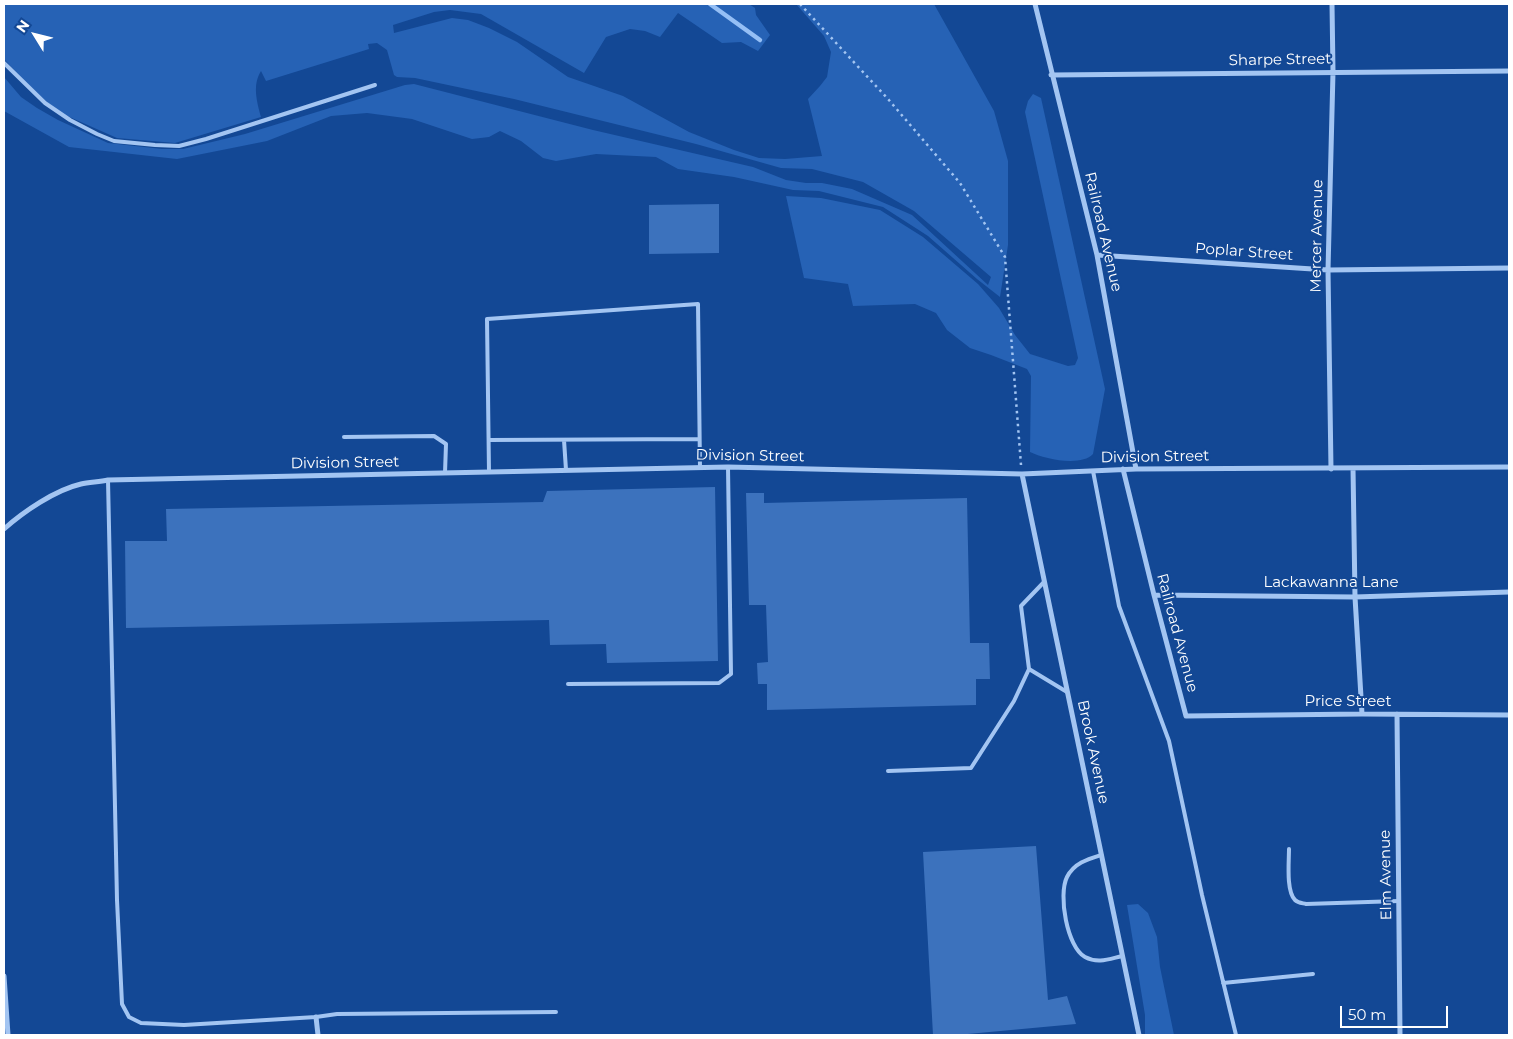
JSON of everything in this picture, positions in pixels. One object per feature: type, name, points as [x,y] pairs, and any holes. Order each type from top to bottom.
[{"type":"street","name":"Railroad Avenue","points":[[1035,4],[1097,255],[1136,469]]},
{"type":"street","name":"Mercer Avenue","points":[[1331,469],[1328,270],[1333,72],[1332,4]]},
{"type":"street","name":"Sharpe Street","points":[[1052,75],[1509,71]]},
{"type":"street","name":"Poplar Street","points":[[1097,255],[1328,270],[1509,268]]},
{"type":"street","name":"Division Street","points":[[4,529],[15,518],[45,499],[79,484],[108,480],[728,467],[1022,474],[1123,469],[1509,467]]},
{"type":"street","points":[[1352,468],[1355,597],[1362,714]]},
{"type":"street","name":"Railroad Avenue","points":[[1123,469],[1186,716]]},
{"type":"street","name":"Brook Avenue","points":[[1022,474],[1139,1035]]},
{"type":"street","name":"Lackawanna Lane","points":[[1154,595],[1355,597],[1509,592]]},
{"type":"street","name":"Elm Avenue","points":[[1397,714],[1400,1035]]},
{"type":"street","name":"Price Street","points":[[1186,716],[1509,715]]},
{"type":"street","points":[[4,976],[8,1035]]},
{"type":"street","points":[[316,1017],[318,1035]]},
{"type":"lane","points":[[4,63],[45,103],[70,120],[114,141],[155,145],[179,146],[206,139],[375,85]]},
{"type":"lane","points":[[489,472],[487,319],[698,304],[700,468]]},
{"type":"lane","points":[[344,437],[434,436],[446,444],[445,473]]},
{"type":"lane","points":[[489,440],[700,439]]},
{"type":"lane","points":[[564,440],[566,470]]},
{"type":"lane","points":[[568,684],[719,683],[731,674],[728,467]]},
{"type":"lane","points":[[1093,471],[1120,606],[1169,741],[1202,895],[1236,1035]]},
{"type":"lane","points":[[108,480],[117,900],[122,1004],[129,1018],[140,1023],[184,1025],[316,1017],[336,1014],[556,1012]]},
{"type":"lane","points":[[888,770],[971,768],[1014,701],[1029,669],[1020,606],[1044,582]]},
{"type":"lane","points":[[1029,669],[1068,692]]},
{"type":"lane","points":[[1289,849],[1291,894],[1298,902],[1306,904],[1399,901]]},
{"type":"lane","points":[[1102,855],[1084,860],[1073,869],[1067,878],[1063,903],[1072,943],[1078,952],[1094,961],[1104,961],[1122,956]]},
{"type":"lane","points":[[1223,983],[1313,974]]},
{"type":"path","points":[[800,4],[888,99],[960,183],[1004,257],[1022,474]]},
{"type":"shaded area","points":[[4,4],[749,4],[755,8],[756,15],[770,35],[758,51],[741,42],[722,43],[678,13],[660,37],[645,31],[630,29],[606,37],[584,73],[481,14],[450,10],[434,12],[393,25],[394,33],[452,18],[468,20],[517,42],[568,77],[623,96],[689,132],[759,158],[785,159],[822,156],[808,99],[827,77],[831,52],[824,36],[796,4],[934,4],[994,111],[1008,161],[1008,245],[1000,297],[928,236],[883,207],[819,191],[793,190],[734,177],[678,169],[656,157],[596,154],[556,161],[543,158],[521,141],[500,131],[489,137],[472,139],[412,119],[367,113],[331,116],[267,141],[177,159],[69,147],[4,111],[4,77],[21,97],[37,108],[108,143],[162,149],[183,149],[245,134],[405,85],[414,84],[593,130],[753,167],[786,180],[822,183],[852,189],[912,215],[988,285],[991,277],[914,211],[863,182],[812,169],[781,168],[696,144],[514,99],[415,78],[397,77],[394,75],[387,50],[377,43],[368,44],[369,49],[266,81],[261,71],[256,88],[261,117],[175,143],[117,138],[65,115],[37,95],[4,59]]},
{"type":"shaded area","points":[[1033,94],[1041,98],[1105,389],[1093,454],[1080,460],[1062,461],[1030,452],[1031,376],[1027,369],[970,348],[947,330],[936,313],[915,304],[853,306],[848,284],[804,278],[786,196],[821,198],[880,210],[923,237],[978,284],[999,308],[1015,335],[1030,354],[1068,366],[1075,365],[1078,358],[1025,112],[1028,101]]},
{"type":"shaded area","points":[[1138,904],[1148,913],[1157,937],[1160,967],[1174,1035],[1145,1035],[1145,1015],[1127,905]]},
{"type":"building","points":[[719,204],[719,253],[649,254],[649,205]]},
{"type":"building","points":[[715,487],[718,661],[607,663],[606,644],[550,645],[549,620],[126,628],[125,541],[167,541],[166,509],[543,502],[547,491]]},
{"type":"building","points":[[746,493],[764,493],[764,503],[967,498],[970,643],[989,643],[990,679],[976,679],[976,705],[767,710],[767,684],[758,684],[757,663],[768,662],[766,605],[749,605]]},
{"type":"building","points":[[1036,846],[1048,1000],[1067,996],[1076,1024],[957,1035],[933,1035],[923,852]]},
{"type":"waterway","points":[[710,4],[760,40]]}]
